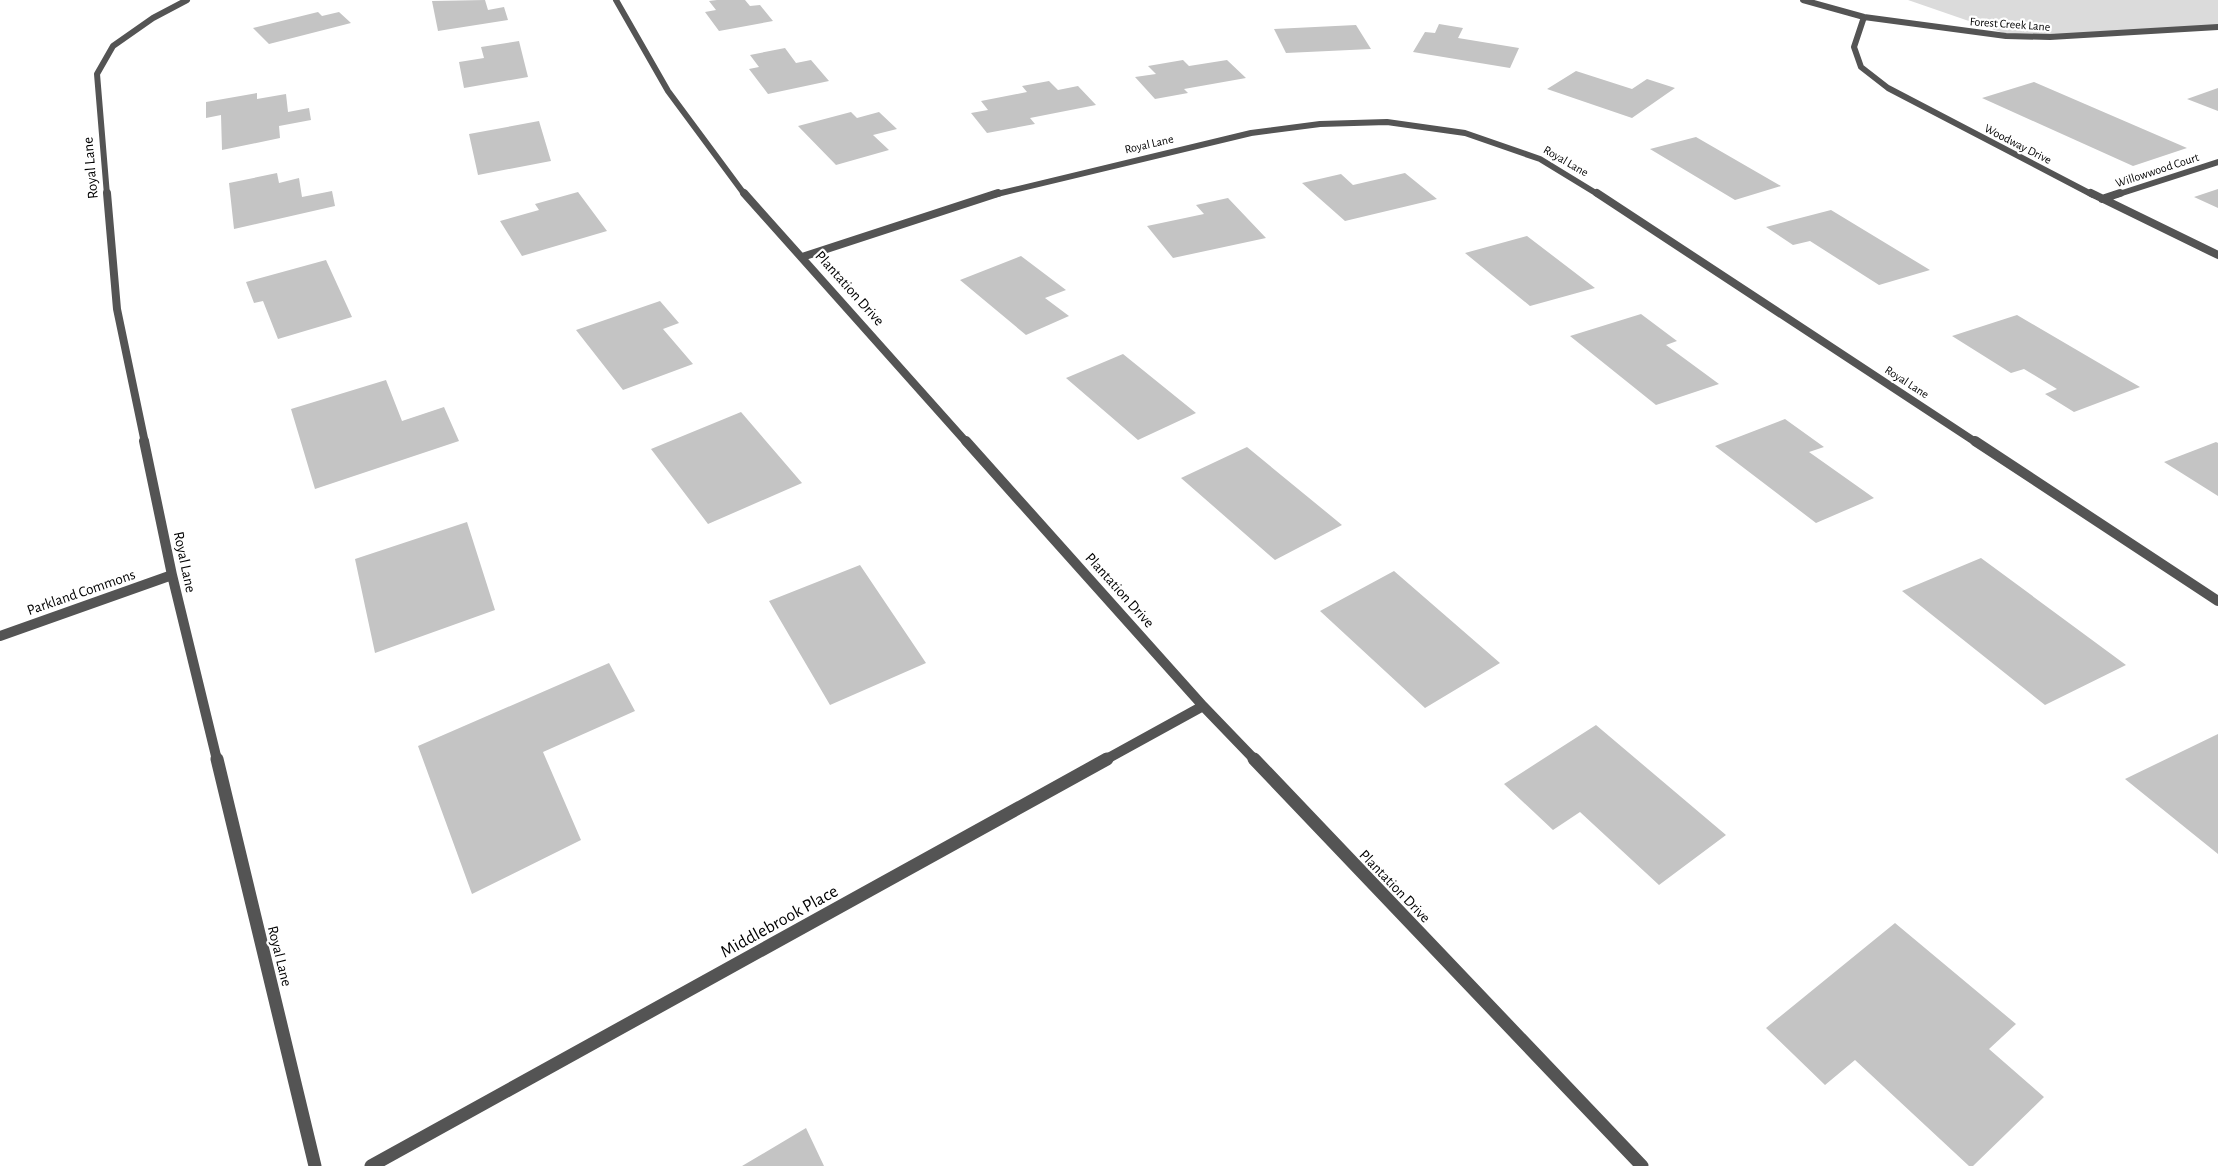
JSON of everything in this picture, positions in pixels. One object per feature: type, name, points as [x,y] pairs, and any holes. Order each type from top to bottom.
[{"type":"street","name":"Royal Lane","points":[[187,0],[153,18],[113,46],[97,74],[117,309],[172,575],[315,1166]]},
{"type":"street","name":"Plantation Drive","points":[[616,0],[668,91],[744,194],[802,256],[1203,706],[1642,1166]]},
{"type":"street","name":"Forest Creek Lane","points":[[1803,0],[1864,17],[2015,36],[2083,36],[2218,27]]},
{"type":"street","name":"Woodway Drive","points":[[1864,17],[1854,47],[1862,68],[1888,88],[2102,200],[2218,255]]},
{"type":"street","name":"Royal Lane","points":[[802,256],[987,196],[1251,133],[1320,124],[1386,122],[1464,133],[1540,159],[1592,190],[2218,601]]},
{"type":"street","name":"Willowwood Court","points":[[2102,200],[2218,162]]},
{"type":"street","name":"Parkland Commons","points":[[0,636],[172,575]]},
{"type":"street","name":"Middlebrook Place","points":[[371,1166],[1203,706]]},
{"type":"shaded area","points":[[1908,0],[2218,0],[2218,29],[2018,38]]},
{"type":"building","points":[[485,0],[488,10],[504,7],[508,20],[438,31],[432,1]]},
{"type":"building","points":[[745,0],[750,6],[760,5],[773,21],[719,31],[705,12],[716,10],[709,1]]},
{"type":"building","points":[[318,12],[322,16],[339,12],[351,23],[269,44],[253,28]]},
{"type":"building","points":[[1439,24],[1463,28],[1458,38],[1519,48],[1510,68],[1413,52],[1425,32],[1435,33]]},
{"type":"building","points":[[1356,25],[1371,49],[1286,53],[1274,29]]},
{"type":"building","points":[[519,41],[528,77],[464,88],[459,62],[484,58],[481,47]]},
{"type":"building","points":[[785,48],[796,63],[811,60],[829,81],[768,94],[749,69],[759,67],[750,55]]},
{"type":"building","points":[[1183,60],[1189,66],[1227,60],[1246,78],[1184,89],[1188,93],[1155,99],[1135,77],[1156,74],[1148,66]]},
{"type":"building","points":[[1576,71],[1632,89],[1647,79],[1675,88],[1632,118],[1547,89]]},
{"type":"building","points":[[1049,81],[1058,90],[1078,86],[1096,105],[1030,118],[1035,124],[987,133],[971,113],[988,110],[981,101],[1027,92],[1022,86]]},
{"type":"building","points":[[2034,82],[2187,148],[2133,166],[1982,98]]},
{"type":"building","points":[[2218,88],[2218,111],[2187,99]]},
{"type":"building","points":[[257,93],[257,99],[286,94],[288,112],[309,108],[311,120],[279,126],[280,138],[222,150],[221,115],[206,118],[206,102]]},
{"type":"building","points":[[851,112],[857,118],[879,112],[897,129],[873,135],[889,150],[836,165],[798,126]]},
{"type":"building","points":[[539,121],[551,161],[478,175],[469,134]]},
{"type":"building","points":[[1696,137],[1781,186],[1735,200],[1650,149]]},
{"type":"building","points":[[277,173],[279,183],[299,178],[302,197],[332,191],[335,206],[234,229],[229,183]]},
{"type":"building","points":[[1405,173],[1437,199],[1345,221],[1302,183],[1341,174],[1353,185]]},
{"type":"building","points":[[2218,189],[2218,208],[2194,197]]},
{"type":"building","points":[[578,192],[607,231],[522,256],[500,221],[539,210],[535,204]]},
{"type":"building","points":[[1228,198],[1266,238],[1173,258],[1147,226],[1204,214],[1196,205]]},
{"type":"building","points":[[1831,210],[1930,270],[1879,285],[1810,241],[1793,245],[1766,227]]},
{"type":"building","points":[[1527,236],[1595,288],[1530,306],[1465,253]]},
{"type":"building","points":[[1021,256],[1066,290],[1045,298],[1069,316],[1026,335],[960,280]]},
{"type":"building","points":[[326,260],[352,317],[278,339],[263,301],[254,303],[246,282]]},
{"type":"building","points":[[660,301],[679,323],[663,329],[693,364],[623,390],[576,330]]},
{"type":"building","points":[[1641,314],[1677,341],[1666,345],[1719,384],[1656,405],[1570,336]]},
{"type":"building","points":[[2017,315],[2140,387],[2074,412],[2045,394],[2057,389],[2024,369],[2011,373],[1952,336]]},
{"type":"building","points":[[1123,354],[1196,413],[1138,440],[1066,378]]},
{"type":"building","points":[[386,380],[402,421],[444,407],[459,441],[315,489],[291,409]]},
{"type":"building","points":[[741,412],[802,483],[708,524],[651,449]]},
{"type":"building","points":[[1785,419],[1824,447],[1809,452],[1874,498],[1816,523],[1715,446]]},
{"type":"building","points":[[2216,442],[2218,443],[2218,496],[2164,462]]},
{"type":"building","points":[[1247,447],[1342,525],[1275,560],[1181,478]]},
{"type":"building","points":[[467,522],[495,610],[375,653],[355,559]]},
{"type":"building","points":[[1981,558],[2126,665],[2045,705],[1902,591]]},
{"type":"building","points":[[860,565],[926,663],[830,705],[769,601]]},
{"type":"building","points":[[1394,571],[1500,663],[1425,708],[1320,611]]},
{"type":"building","points":[[609,663],[635,711],[543,752],[581,840],[472,894],[418,746]]},
{"type":"building","points":[[1596,725],[1726,835],[1659,885],[1580,812],[1553,830],[1504,784]]},
{"type":"building","points":[[2218,734],[2218,854],[2125,779]]},
{"type":"building","points":[[1895,923],[2016,1024],[1989,1049],[2044,1097],[1973,1166],[1969,1166],[1855,1060],[1825,1085],[1766,1028]]},
{"type":"building","points":[[806,1128],[824,1166],[742,1166]]}]
